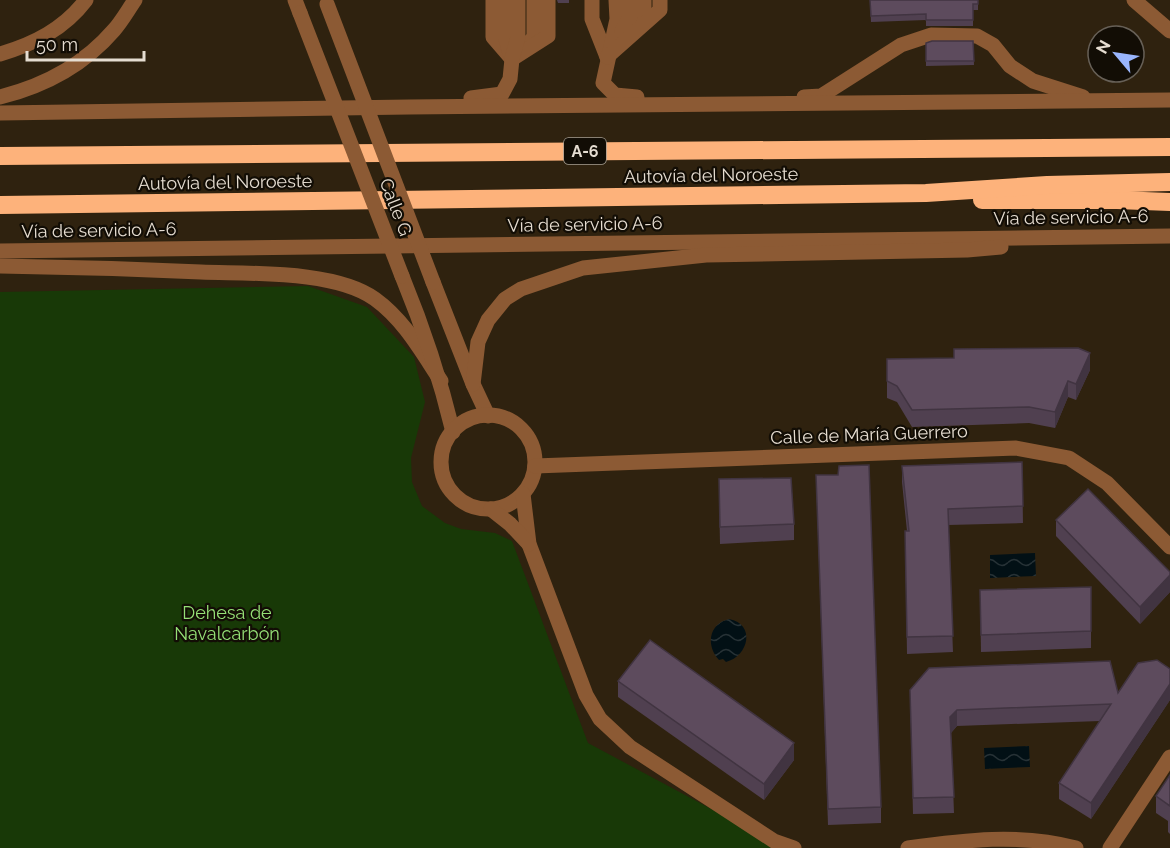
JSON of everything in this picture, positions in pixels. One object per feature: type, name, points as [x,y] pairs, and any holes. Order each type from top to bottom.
[{"type":"highway","name":"Autovía del Noroeste","points":[[0,156],[1170,147]]},
{"type":"highway","name":"Autovía del Noroeste","points":[[0,205],[914,193],[1047,185],[1170,182]]},
{"type":"highway","points":[[1117,200],[1170,194]]},
{"type":"highway","points":[[300,202],[328,210],[1117,200],[1170,202]]},
{"type":"street","points":[[0,54],[20,48],[58,29],[86,0]]},
{"type":"street","points":[[0,97],[45,83],[76,65],[114,31],[135,0]]},
{"type":"street","points":[[493,0],[494,36],[512,59]]},
{"type":"street","points":[[506,0],[506,39],[512,59]]},
{"type":"street","points":[[409,107],[502,94],[510,79],[518,37],[518,0]]},
{"type":"street","points":[[512,59],[534,37],[534,0]]},
{"type":"street","points":[[512,59],[548,36],[548,0]]},
{"type":"street","points":[[592,0],[592,19],[607,57]]},
{"type":"street","points":[[606,0],[607,57]]},
{"type":"street","points":[[616,0],[616,19],[603,83],[615,95],[711,105],[821,96],[901,45],[932,35],[977,36],[993,45],[1010,66],[1033,81],[1094,100]]},
{"type":"street","points":[[607,57],[630,17],[630,0]]},
{"type":"street","points":[[607,57],[644,13],[644,0]]},
{"type":"street","points":[[607,57],[660,10],[660,0]]},
{"type":"street","name":"Calle G","points":[[326,2],[433,282],[488,416]]},
{"type":"street","points":[[1139,3],[1170,19]]},
{"type":"street","points":[[1139,3],[1170,31]]},
{"type":"street","name":"Calle G","points":[[297,7],[409,292],[441,381],[453,432]]},
{"type":"street","points":[[0,112],[1170,100]]},
{"type":"street","points":[[473,384],[478,342],[488,320],[505,299],[521,289],[583,268],[706,255],[967,250],[1112,236]]},
{"type":"street","name":"Vía de servicio A-6","points":[[0,251],[1170,236]]},
{"type":"street","points":[[0,266],[303,276],[341,284],[374,298],[404,325],[441,381]]},
{"type":"street","points":[[488,416],[505,419],[524,432],[533,448],[535,466],[533,478],[523,494],[503,507],[491,509],[466,504],[456,496],[448,486],[443,473],[442,459],[445,444],[453,432],[469,420],[488,416]]},
{"type":"street","name":"Calle de María Guerrero","points":[[535,466],[1016,448],[1069,458],[1107,483],[1170,547]]},
{"type":"street","points":[[523,494],[529,544],[586,695],[600,719],[630,747],[774,841],[794,848]]},
{"type":"street","points":[[491,509],[510,524],[529,544]]},
{"type":"street","points":[[1110,848],[1170,757]]},
{"type":"street","points":[[908,848],[997,838],[1036,841],[1076,848]]},
{"type":"green space","name":"Dehesa de Navalcarbón","points":[[308,286],[367,307],[414,357],[425,402],[411,458],[412,482],[422,506],[445,523],[461,529],[495,533],[512,541],[588,743],[784,848],[0,848],[0,292]]},
{"type":"water","points":[[1035,553],[1036,576],[990,578],[990,555]]},
{"type":"water","points":[[729,619],[738,622],[743,627],[746,640],[740,653],[734,659],[726,662],[723,659],[719,660],[715,654],[711,636],[717,626]]},
{"type":"water","points":[[1029,746],[1030,767],[985,769],[984,748]]},
{"type":"building","points":[[870,0],[978,0],[978,4],[973,4],[973,20],[926,20],[926,14],[871,16]]},
{"type":"building","points":[[973,41],[974,61],[926,61],[926,43]]},
{"type":"building","points":[[1078,348],[1090,353],[1076,384],[1068,381],[1055,412],[1029,407],[912,410],[897,386],[887,381],[887,359],[954,358],[954,349]]},
{"type":"building","points":[[1022,462],[1023,506],[948,509],[953,636],[907,637],[905,531],[909,531],[902,466]]},
{"type":"building","points":[[869,465],[881,807],[828,809],[816,475],[838,475],[839,466]]},
{"type":"building","points":[[791,478],[794,524],[720,527],[719,479]]},
{"type":"building","points":[[1088,489],[1170,572],[1170,575],[1140,607],[1056,520]]},
{"type":"building","points":[[1091,587],[1091,631],[981,635],[980,590]]},
{"type":"building","points":[[650,640],[794,743],[764,784],[618,681]]},
{"type":"building","points":[[1157,660],[1170,669],[1170,684],[1091,803],[1059,783],[1111,704],[957,710],[950,717],[954,797],[913,798],[910,690],[929,668],[1110,661],[1118,693],[1138,663]]},
{"type":"building","points":[[1170,775],[1170,806],[1156,796]]}]
